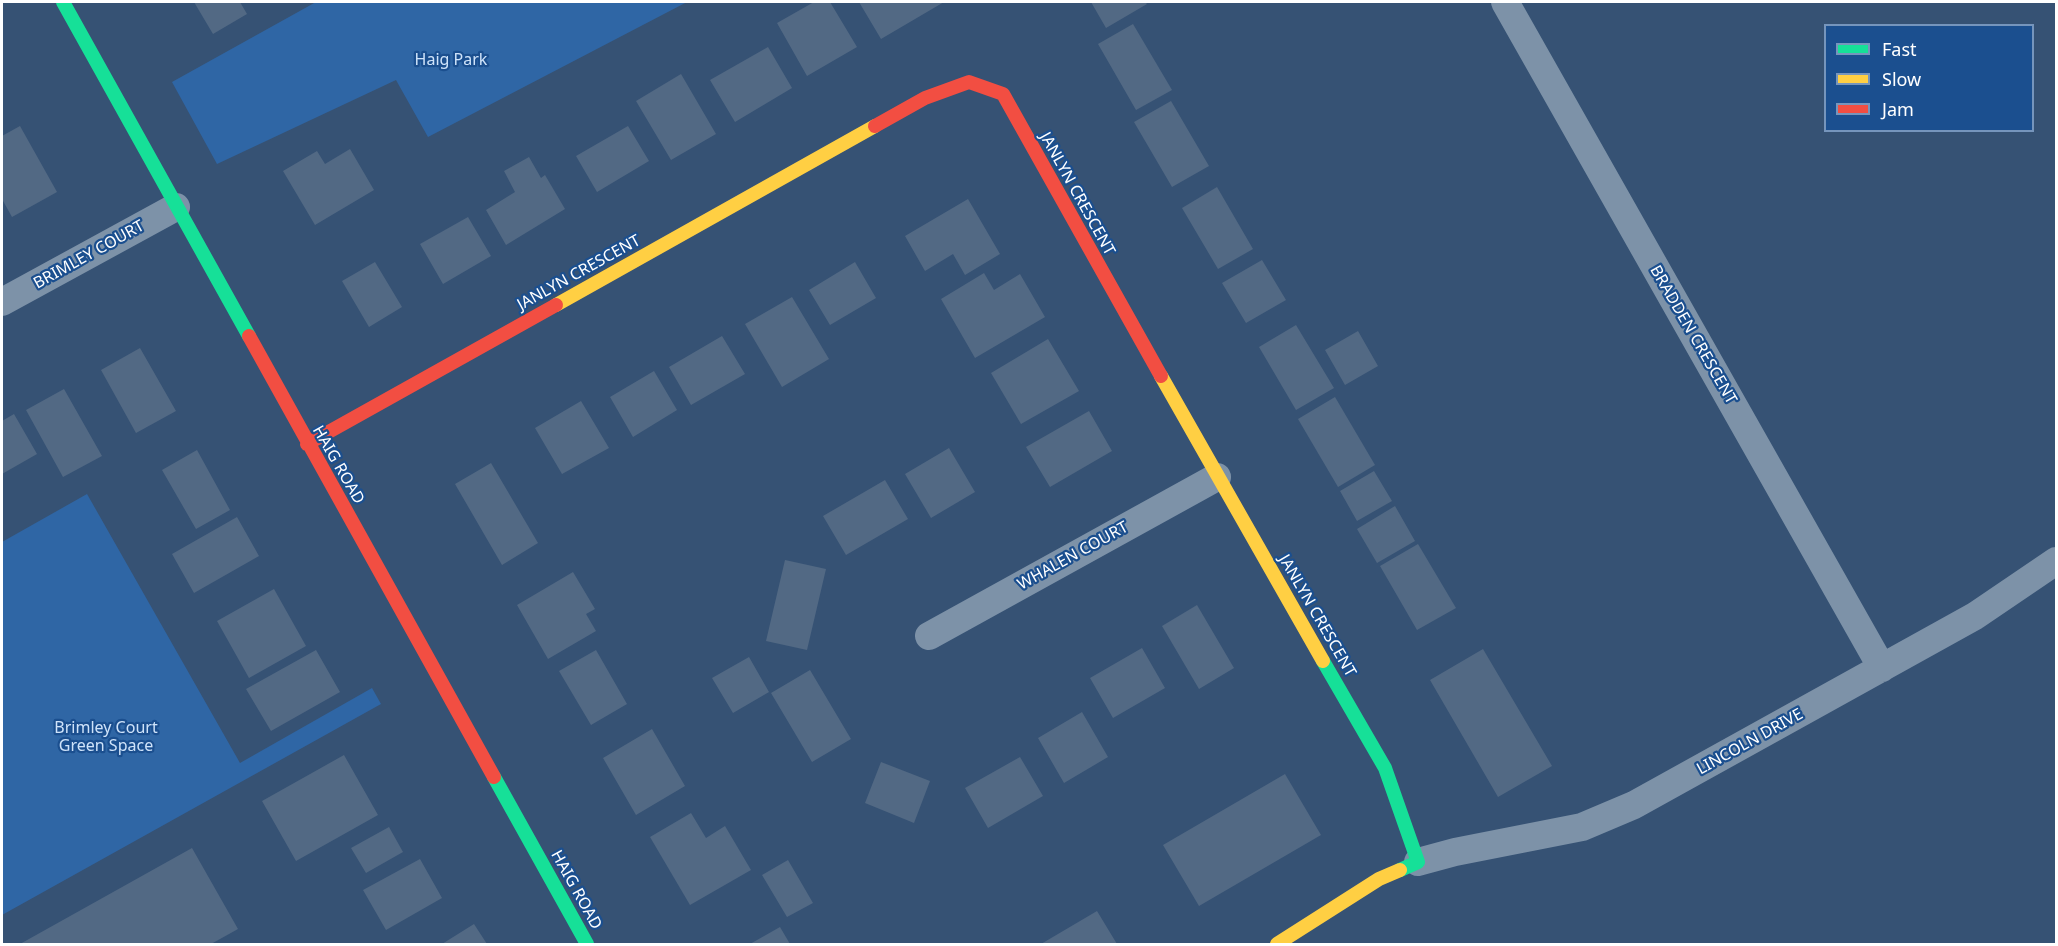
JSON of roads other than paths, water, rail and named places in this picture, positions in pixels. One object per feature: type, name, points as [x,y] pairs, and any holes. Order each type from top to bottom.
[{"type":"street","name":"HAIG ROAD","points":[[63,2],[587,945]]},
{"type":"street","name":"BRADDEN CRESCENT","points":[[1505,2],[1882,668]]},
{"type":"street","name":"JANLYN CRESCENT","points":[[307,444],[925,98],[969,82],[1003,94],[1217,477],[1386,768],[1405,831],[1418,862]]},
{"type":"street","name":"BRIMLEY COURT","points":[[2,302],[176,207]]},
{"type":"street","name":"WHALEN COURT","points":[[929,636],[1217,477]]},
{"type":"street","name":"LINCOLN DRIVE","points":[[1418,862],[1455,852],[1581,827],[1613,814],[1688,777],[1975,616],[2056,561]]},
{"type":"street","points":[[1277,945],[1379,879],[1418,862]]},
{"type":"park label","name":"Haig Park","points":[[451,60]]},
{"type":"park label","name":"Brimley Court Green Space","points":[[106,737]]}]
